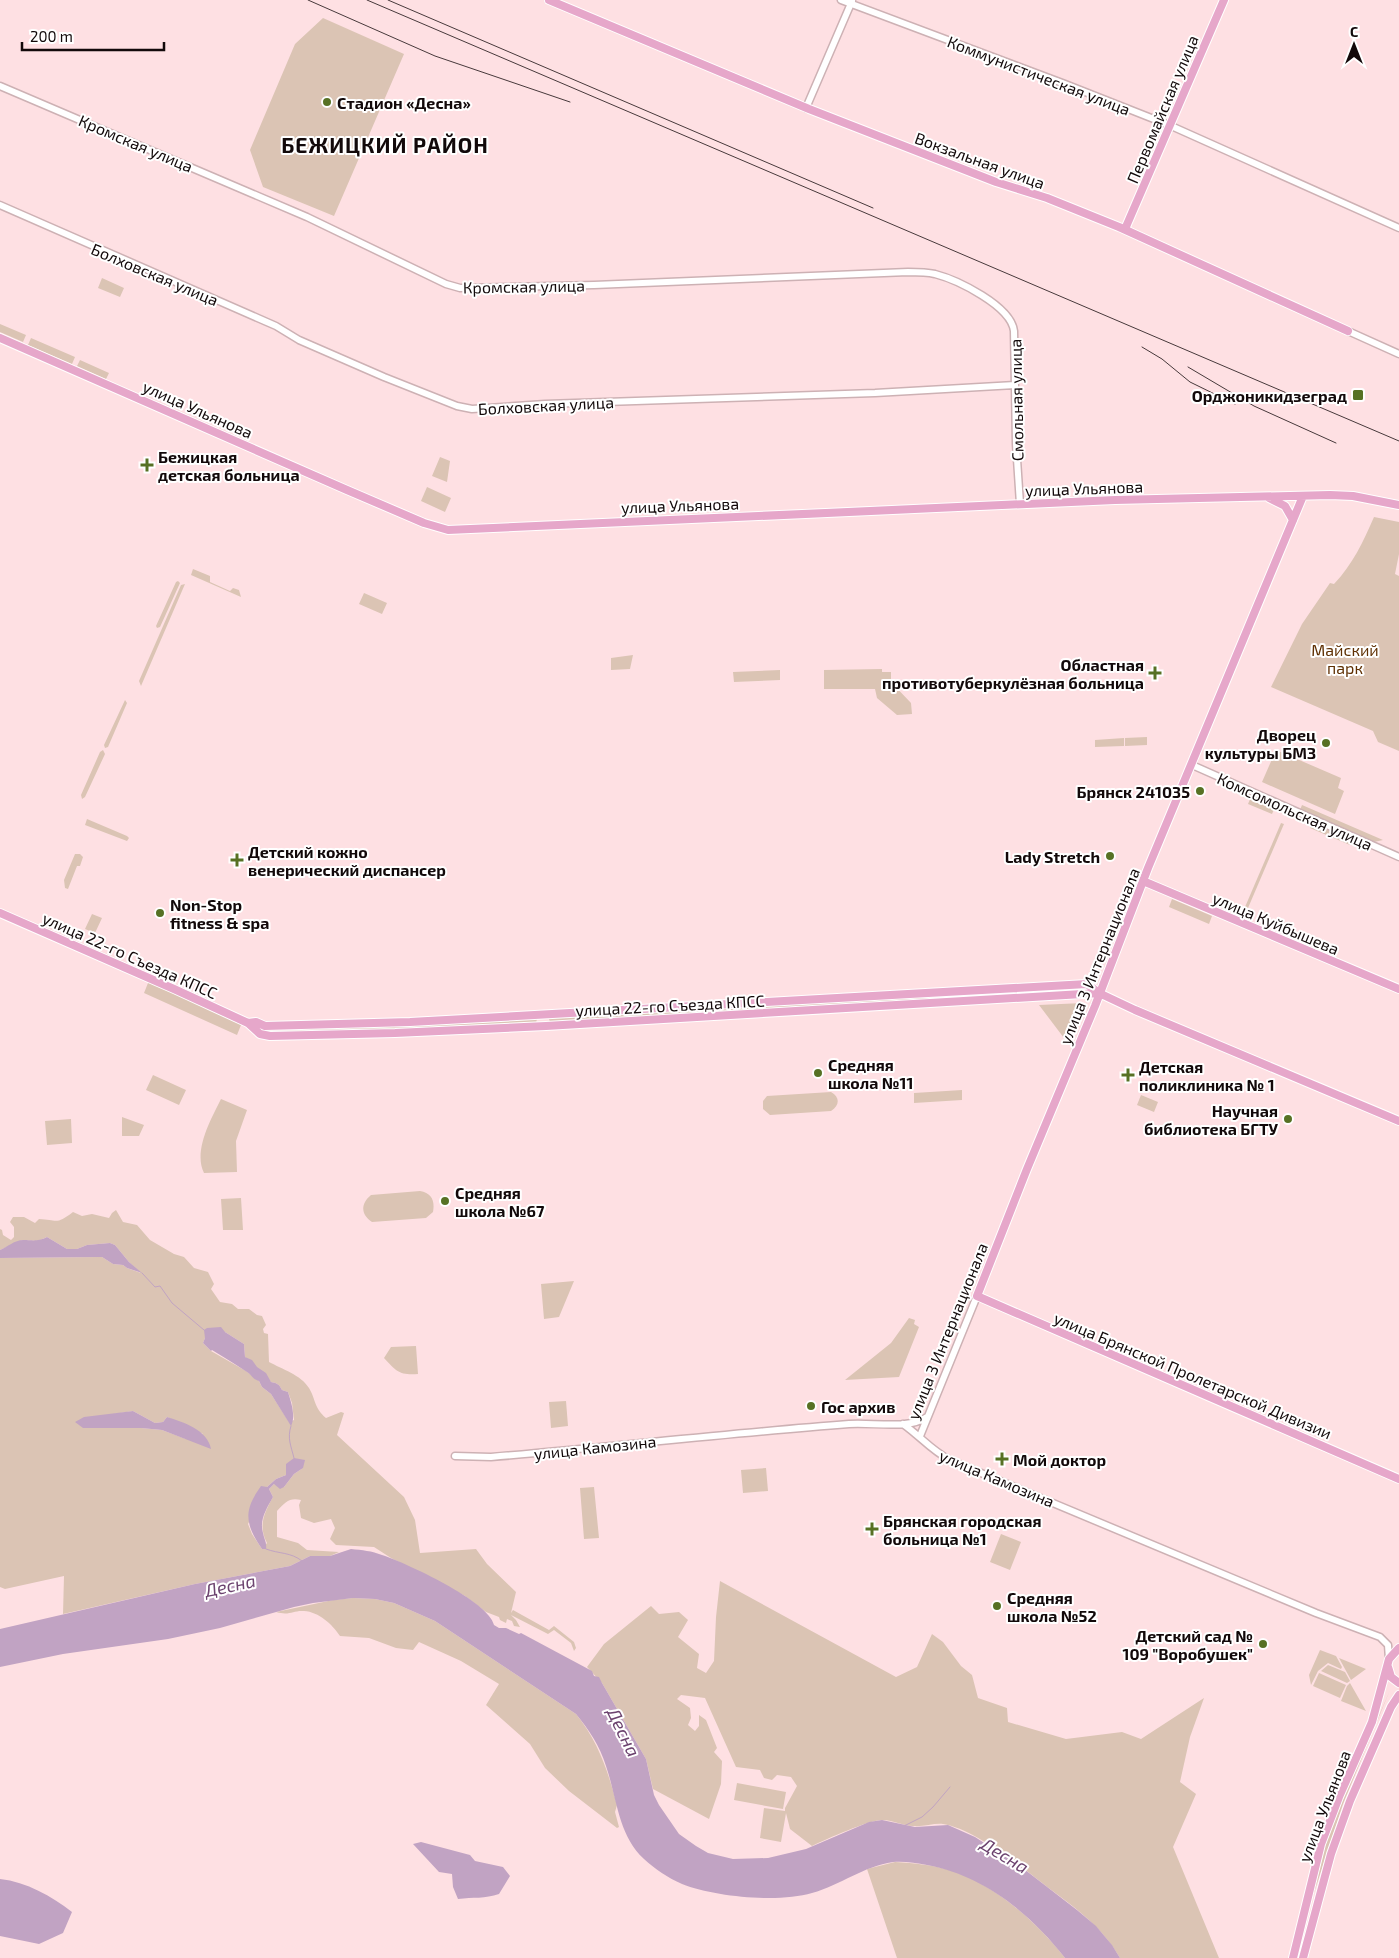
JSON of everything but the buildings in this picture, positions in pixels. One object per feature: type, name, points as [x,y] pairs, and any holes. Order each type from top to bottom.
[{"type":"main road","name":"Вокзальная улица","points":[[549,0],[806,108],[987,179],[1047,198],[1125,229],[1348,331]]},
{"type":"main road","name":"Первомайская улица","points":[[1125,229],[1224,0]]},
{"type":"main road","name":"улица Ульянова","points":[[0,338],[347,490],[424,523],[444,529],[482,529],[1123,500],[1353,496],[1399,504]]},
{"type":"main road","name":"улица 3 Интернационала","points":[[977,1296],[1143,881],[1303,496]]},
{"type":"main road","points":[[1268,497],[1285,506],[1293,520]]},
{"type":"main road","name":"улица Куйбышева","points":[[1143,881],[1399,989]]},
{"type":"main road","name":"улица 22-го Съезда КПСС","points":[[0,914],[142,974],[248,1023],[260,1034],[270,1036],[396,1033],[546,1026],[1099,994]]},
{"type":"main road","name":"улица 22-го Съезда КПСС","points":[[248,1023],[256,1022],[265,1026],[321,1025],[546,1015],[1087,984],[1099,994],[1399,1121]]},
{"type":"main road","points":[[962,991],[962,1001]]},
{"type":"main road","points":[[546,1015],[546,1026]]},
{"type":"main road","name":"улица Брянской Пролетарской Дивизии","points":[[977,1296],[1399,1479]]},
{"type":"main road","points":[[1399,1649],[1388,1662],[1391,1677],[1399,1683]]},
{"type":"main road","name":"улица Ульянова","points":[[1293,1958],[1321,1844],[1339,1797],[1372,1722],[1388,1662]]},
{"type":"main road","name":"улица Ульянова","points":[[1303,1958],[1324,1875],[1347,1810],[1391,1707],[1399,1695]]},
{"type":"street","name":"Коммунистическая улица","points":[[841,0],[851,2],[1169,125],[1399,228]]},
{"type":"street","points":[[806,108],[851,2]]},
{"type":"street","name":"Кромская улица","points":[[0,86],[314,220],[454,287],[469,289],[594,285],[917,272],[942,276],[984,297],[1003,311],[1013,326]]},
{"type":"street","name":"Болховская улица","points":[[0,205],[276,326],[307,344],[465,408],[875,393],[1015,385]]},
{"type":"street","name":"Смольная улица","points":[[1013,326],[1016,444],[1020,504]]},
{"type":"street","name":"Вокзальная улица","points":[[1348,331],[1399,354]]},
{"type":"street","name":"Комсомольская улица","points":[[1192,765],[1399,857]]},
{"type":"street","name":"улица 3 Интернационала","points":[[920,1436],[977,1296]]},
{"type":"street","points":[[903,1424],[914,1424],[927,1418]]},
{"type":"street","name":"улица Камозина","points":[[455,1456],[491,1458],[797,1428],[853,1424],[903,1424],[920,1436],[937,1453],[1249,1585],[1380,1637],[1388,1646],[1388,1662]]},
{"type":"green space","name":"Стадион «Десна»","points":[[323,18],[404,54],[334,216],[263,187],[250,150],[295,44]]},
{"type":"green space","points":[[102,278],[124,288],[120,297],[98,288]]},
{"type":"green space","points":[[0,324],[26,335],[23,342],[0,332]]},
{"type":"green space","points":[[31,338],[75,357],[72,364],[28,345]]},
{"type":"green space","points":[[80,360],[109,373],[106,379],[77,366]]},
{"type":"green space","points":[[440,457],[450,461],[447,482],[432,476]]},
{"type":"green space","points":[[427,487],[451,498],[445,512],[421,501]]},
{"type":"green space","name":"Майский парк","points":[[1374,517],[1399,522],[1399,554],[1395,574],[1399,576],[1399,751],[1378,742],[1373,731],[1271,687],[1302,624],[1330,583],[1334,584],[1347,569],[1362,544]]},
{"type":"green space","points":[[193,569],[210,576],[210,582],[230,591],[233,588],[239,590],[241,597],[191,575]]},
{"type":"green space","points":[[178,581],[180,583],[160,627],[157,628],[156,626]]},
{"type":"green space","points":[[185,584],[141,686],[139,681],[181,585]]},
{"type":"green space","points":[[364,593],[387,603],[382,614],[359,604]]},
{"type":"green space","points":[[633,655],[630,669],[611,670],[611,658]]},
{"type":"green space","points":[[882,669],[882,672],[891,672],[891,682],[911,703],[912,714],[897,715],[877,698],[875,689],[824,689],[824,670]]},
{"type":"green space","points":[[780,670],[780,680],[734,682],[733,672]]},
{"type":"green space","points":[[125,700],[127,703],[108,747],[105,748],[104,745]]},
{"type":"green space","points":[[1147,737],[1147,745],[1125,746],[1125,738]]},
{"type":"green space","points":[[1124,738],[1124,746],[1095,747],[1095,740]]},
{"type":"green space","points":[[103,750],[105,754],[85,797],[82,799],[81,795],[100,752]]},
{"type":"green space","points":[[1276,750],[1341,778],[1338,788],[1344,791],[1335,814],[1262,782]]},
{"type":"green space","points":[[1251,797],[1275,807],[1272,814],[1248,804]]},
{"type":"green space","points":[[1302,805],[1383,840],[1374,842],[1300,810]]},
{"type":"green space","points":[[87,819],[129,838],[127,841],[85,825]]},
{"type":"green space","points":[[1281,823],[1284,824],[1248,908],[1245,907]]},
{"type":"green space","points":[[1313,823],[1352,840],[1350,845],[1310,828]]},
{"type":"green space","points":[[75,854],[80,854],[83,857],[80,866],[77,866],[68,889],[65,888],[64,880]]},
{"type":"green space","points":[[1172,899],[1212,916],[1209,924],[1169,907]]},
{"type":"green space","points":[[92,914],[102,918],[95,933],[85,929]]},
{"type":"green space","points":[[150,978],[243,1020],[237,1035],[144,993]]},
{"type":"green space","points":[[1085,987],[1088,990],[965,996],[966,994]]},
{"type":"green space","points":[[952,995],[952,999],[551,1022],[549,1020],[550,1017]]},
{"type":"green space","points":[[1083,1003],[1067,1042],[1039,1005]]},
{"type":"green space","points":[[536,1018],[536,1023],[405,1030],[264,1032],[253,1025]]},
{"type":"green space","points":[[153,1075],[186,1090],[179,1105],[146,1090]]},
{"type":"green space","points":[[962,1090],[962,1100],[914,1103],[914,1093]]},
{"type":"green space","points":[[831,1092],[838,1101],[831,1111],[770,1115],[763,1109],[763,1101],[767,1096]]},
{"type":"green space","points":[[1141,1095],[1158,1102],[1154,1112],[1137,1105]]},
{"type":"green space","points":[[221,1099],[247,1110],[236,1141],[237,1172],[204,1173],[201,1164],[202,1145],[208,1125]]},
{"type":"green space","points":[[122,1117],[144,1125],[139,1136],[122,1136]]},
{"type":"green space","points":[[71,1119],[72,1143],[47,1145],[45,1121]]},
{"type":"green space","points":[[420,1191],[430,1196],[433,1201],[433,1212],[426,1218],[372,1222],[364,1213],[365,1202],[371,1195]]},
{"type":"green space","points":[[241,1198],[243,1230],[223,1230],[221,1199]]},
{"type":"green space","points":[[116,1210],[123,1222],[137,1225],[150,1240],[174,1254],[184,1257],[194,1268],[208,1272],[214,1284],[211,1289],[220,1302],[232,1304],[238,1309],[249,1309],[262,1316],[266,1325],[263,1329],[264,1333],[268,1334],[269,1362],[306,1383],[319,1411],[326,1418],[341,1412],[344,1413],[337,1435],[404,1497],[415,1520],[420,1553],[476,1549],[487,1564],[516,1592],[511,1613],[513,1610],[549,1630],[554,1626],[574,1642],[576,1648],[574,1651],[571,1643],[554,1630],[548,1634],[511,1615],[520,1627],[514,1626],[512,1621],[507,1619],[506,1623],[500,1620],[499,1617],[486,1612],[465,1596],[391,1558],[374,1547],[336,1545],[330,1539],[335,1528],[331,1519],[314,1523],[301,1518],[299,1505],[301,1500],[297,1499],[288,1501],[277,1511],[277,1537],[298,1543],[307,1550],[339,1552],[330,1556],[310,1556],[290,1566],[195,1584],[63,1614],[64,1576],[5,1589],[0,1587],[0,1258],[102,1257],[113,1264],[123,1265],[141,1273],[115,1245],[110,1243],[67,1249],[47,1237],[38,1241],[22,1240],[0,1250],[0,1229],[3,1235],[11,1240],[14,1237],[14,1227],[10,1222],[13,1217],[24,1217],[35,1223],[39,1219],[60,1220],[73,1212],[82,1216],[92,1214],[109,1218]],"holes":[[[225,1332],[244,1344],[245,1357],[271,1382],[278,1384],[282,1390],[288,1392],[292,1403],[294,1420],[289,1422],[271,1394],[262,1387],[259,1381],[246,1371],[211,1351],[203,1343],[205,1338]],[[133,1411],[155,1423],[163,1422],[167,1417],[203,1434],[186,1439],[162,1430],[141,1428],[114,1414]],[[303,1468],[294,1474],[284,1487],[274,1484],[269,1489],[273,1497],[263,1520],[264,1537],[267,1543],[262,1549],[248,1524],[267,1487],[276,1479]]]},
{"type":"green space","points":[[574,1281],[559,1317],[544,1319],[541,1284]]},
{"type":"green space","points":[[909,1318],[915,1320],[914,1324],[919,1327],[899,1377],[845,1380],[891,1343]]},
{"type":"green space","points":[[416,1346],[418,1374],[399,1372],[384,1358],[391,1347]]},
{"type":"green space","points":[[566,1401],[568,1426],[551,1428],[549,1402]]},
{"type":"green space","points":[[766,1468],[768,1491],[743,1493],[741,1470]]},
{"type":"green space","points":[[594,1487],[599,1538],[584,1539],[580,1488]]},
{"type":"green space","points":[[1001,1534],[1021,1542],[1010,1570],[990,1562]]},
{"type":"green space","points":[[720,1581],[896,1677],[917,1667],[932,1634],[943,1642],[961,1666],[972,1675],[978,1698],[1007,1708],[1008,1722],[1066,1739],[1122,1732],[1141,1739],[1204,1698],[1190,1737],[1180,1782],[1196,1794],[1173,1847],[1219,1958],[1120,1958],[1098,1928],[1070,1904],[999,1851],[984,1841],[955,1827],[943,1824],[909,1826],[883,1820],[848,1830],[812,1846],[790,1829],[786,1813],[781,1842],[760,1838],[764,1808],[785,1811],[797,1786],[791,1777],[777,1775],[772,1780],[764,1778],[760,1770],[736,1767],[705,1698],[681,1695],[677,1699],[690,1708],[691,1718],[688,1725],[695,1731],[699,1726],[699,1715],[706,1720],[717,1748],[714,1752],[722,1761],[721,1784],[709,1819],[653,1789],[646,1759],[602,1683],[587,1667],[604,1644],[651,1606],[659,1614],[679,1612],[688,1620],[678,1637],[699,1654],[697,1668],[706,1673],[714,1661]]},
{"type":"green space","points":[[353,1598],[375,1599],[394,1603],[435,1621],[576,1714],[584,1724],[606,1768],[617,1805],[615,1812],[619,1827],[617,1828],[569,1791],[545,1768],[530,1744],[486,1705],[499,1684],[461,1661],[419,1642],[413,1650],[396,1648],[369,1638],[340,1636],[325,1619],[310,1612],[276,1612],[333,1600]]},
{"type":"green space","points":[[1320,1650],[1336,1656],[1342,1667],[1341,1669],[1328,1663],[1318,1671],[1311,1685],[1309,1675]]},
{"type":"green space","points":[[1339,1658],[1366,1669],[1351,1680]]},
{"type":"green space","points":[[1328,1665],[1345,1672],[1350,1681],[1347,1683],[1321,1671]]},
{"type":"green space","points":[[1319,1673],[1346,1685],[1340,1698],[1313,1686]]},
{"type":"green space","points":[[1350,1683],[1366,1711],[1341,1701]]},
{"type":"green space","points":[[1390,1690],[1343,1804],[1310,1905],[1321,1858],[1334,1820]]},
{"type":"green space","points":[[737,1783],[786,1792],[783,1809],[734,1800]]},
{"type":"green space","points":[[895,1862],[946,1869],[969,1877],[1000,1895],[1015,1907],[1042,1932],[1065,1958],[897,1958],[867,1869]]},
{"type":"water","points":[[47,1237],[67,1249],[110,1243],[115,1245],[129,1262],[142,1273],[123,1265],[113,1264],[102,1257],[0,1258],[0,1250],[14,1242],[38,1240]]},
{"type":"water","points":[[221,1327],[225,1332],[244,1344],[245,1357],[252,1360],[257,1367],[266,1373],[271,1382],[278,1384],[282,1390],[288,1392],[293,1413],[291,1426],[271,1394],[262,1387],[259,1381],[211,1351],[203,1343],[205,1338],[204,1330]]},
{"type":"water","points":[[133,1411],[155,1423],[163,1422],[167,1417],[187,1424],[205,1437],[211,1449],[162,1430],[83,1428],[75,1422],[84,1417]]},
{"type":"water","points":[[294,1458],[305,1460],[303,1468],[294,1474],[284,1487],[280,1489],[274,1484],[269,1489],[273,1497],[262,1523],[266,1549],[262,1549],[249,1525],[248,1518],[251,1503],[261,1486],[267,1487],[276,1479],[286,1475],[286,1464]]},
{"type":"water","name":"Десна","points":[[351,1549],[378,1554],[427,1574],[463,1594],[478,1605],[489,1615],[494,1625],[499,1628],[506,1628],[519,1634],[521,1633],[592,1671],[594,1676],[599,1677],[646,1759],[654,1795],[659,1805],[679,1834],[708,1853],[733,1859],[768,1858],[806,1849],[869,1822],[882,1820],[915,1827],[948,1825],[975,1837],[1020,1866],[1077,1910],[1096,1926],[1120,1958],[1065,1958],[1037,1926],[986,1887],[948,1870],[923,1864],[893,1862],[882,1864],[862,1871],[823,1890],[782,1898],[729,1895],[696,1889],[677,1882],[644,1859],[635,1849],[619,1816],[610,1778],[601,1752],[590,1732],[576,1714],[435,1621],[394,1603],[375,1599],[353,1598],[313,1603],[220,1628],[168,1639],[63,1654],[0,1667],[0,1629],[195,1584],[290,1566],[310,1556],[330,1556]]},
{"type":"water","points":[[421,1842],[470,1855],[475,1861],[503,1867],[510,1876],[499,1894],[458,1899],[453,1887],[452,1874],[439,1872],[413,1844]]},
{"type":"water","points":[[0,1879],[20,1883],[38,1891],[72,1912],[63,1933],[39,1944],[0,1936]]},
{"type":"waterway","points":[[142,1273],[155,1287],[160,1286],[172,1303],[204,1330]]},
{"type":"waterway","points":[[291,1426],[289,1438],[294,1458]]},
{"type":"waterway","points":[[266,1549],[289,1555],[302,1561]]},
{"type":"waterway","points":[[904,1826],[922,1817],[950,1787]]},
{"type":"railway","points":[[308,0],[435,56],[570,102]]},
{"type":"railway","points":[[367,0],[1399,441]]},
{"type":"railway","points":[[388,0],[873,208]]},
{"type":"railway","points":[[1142,347],[1162,359],[1190,382],[1235,404]]},
{"type":"railway","points":[[1188,367],[1254,406],[1336,443]]},
{"type":"place","name":"Стадион «Десна»","points":[[327,102]]},
{"type":"place","name":"Орджоникидзеград","points":[[1358,395]]},
{"type":"place","name":"Бежицкая детская больница","points":[[147,465]]},
{"type":"place","name":"Областная противотуберкулёзная больница","points":[[1155,673]]},
{"type":"place","name":"Дворец культуры БМЗ","points":[[1326,743]]},
{"type":"place","name":"Брянск 241035","points":[[1200,791]]},
{"type":"place","name":"Lady Stretch","points":[[1110,856]]},
{"type":"place","name":"Детский кожно венерический диспансер","points":[[237,860]]},
{"type":"place","name":"Non-Stop fitness & spa","points":[[160,913]]},
{"type":"place","name":"Средняя школа №11","points":[[818,1073]]},
{"type":"place","name":"Детская поликлиника № 1","points":[[1128,1075]]},
{"type":"place","name":"Научная библиотека БГТУ","points":[[1288,1119]]},
{"type":"place","name":"Средняя школа №67","points":[[445,1201]]},
{"type":"place","name":"Гос архив","points":[[811,1406]]},
{"type":"place","name":"Мой доктор","points":[[1002,1459]]},
{"type":"place","name":"Брянская городская больница №1","points":[[872,1529]]},
{"type":"place","name":"Средняя школа №52","points":[[997,1606]]},
{"type":"place","name":"Детский сад № 109 \"Воробушек\"","points":[[1263,1644]]},
{"type":"district","name":"БЕЖИЦКИЙ РАЙОН","points":[[385,144]]}]
